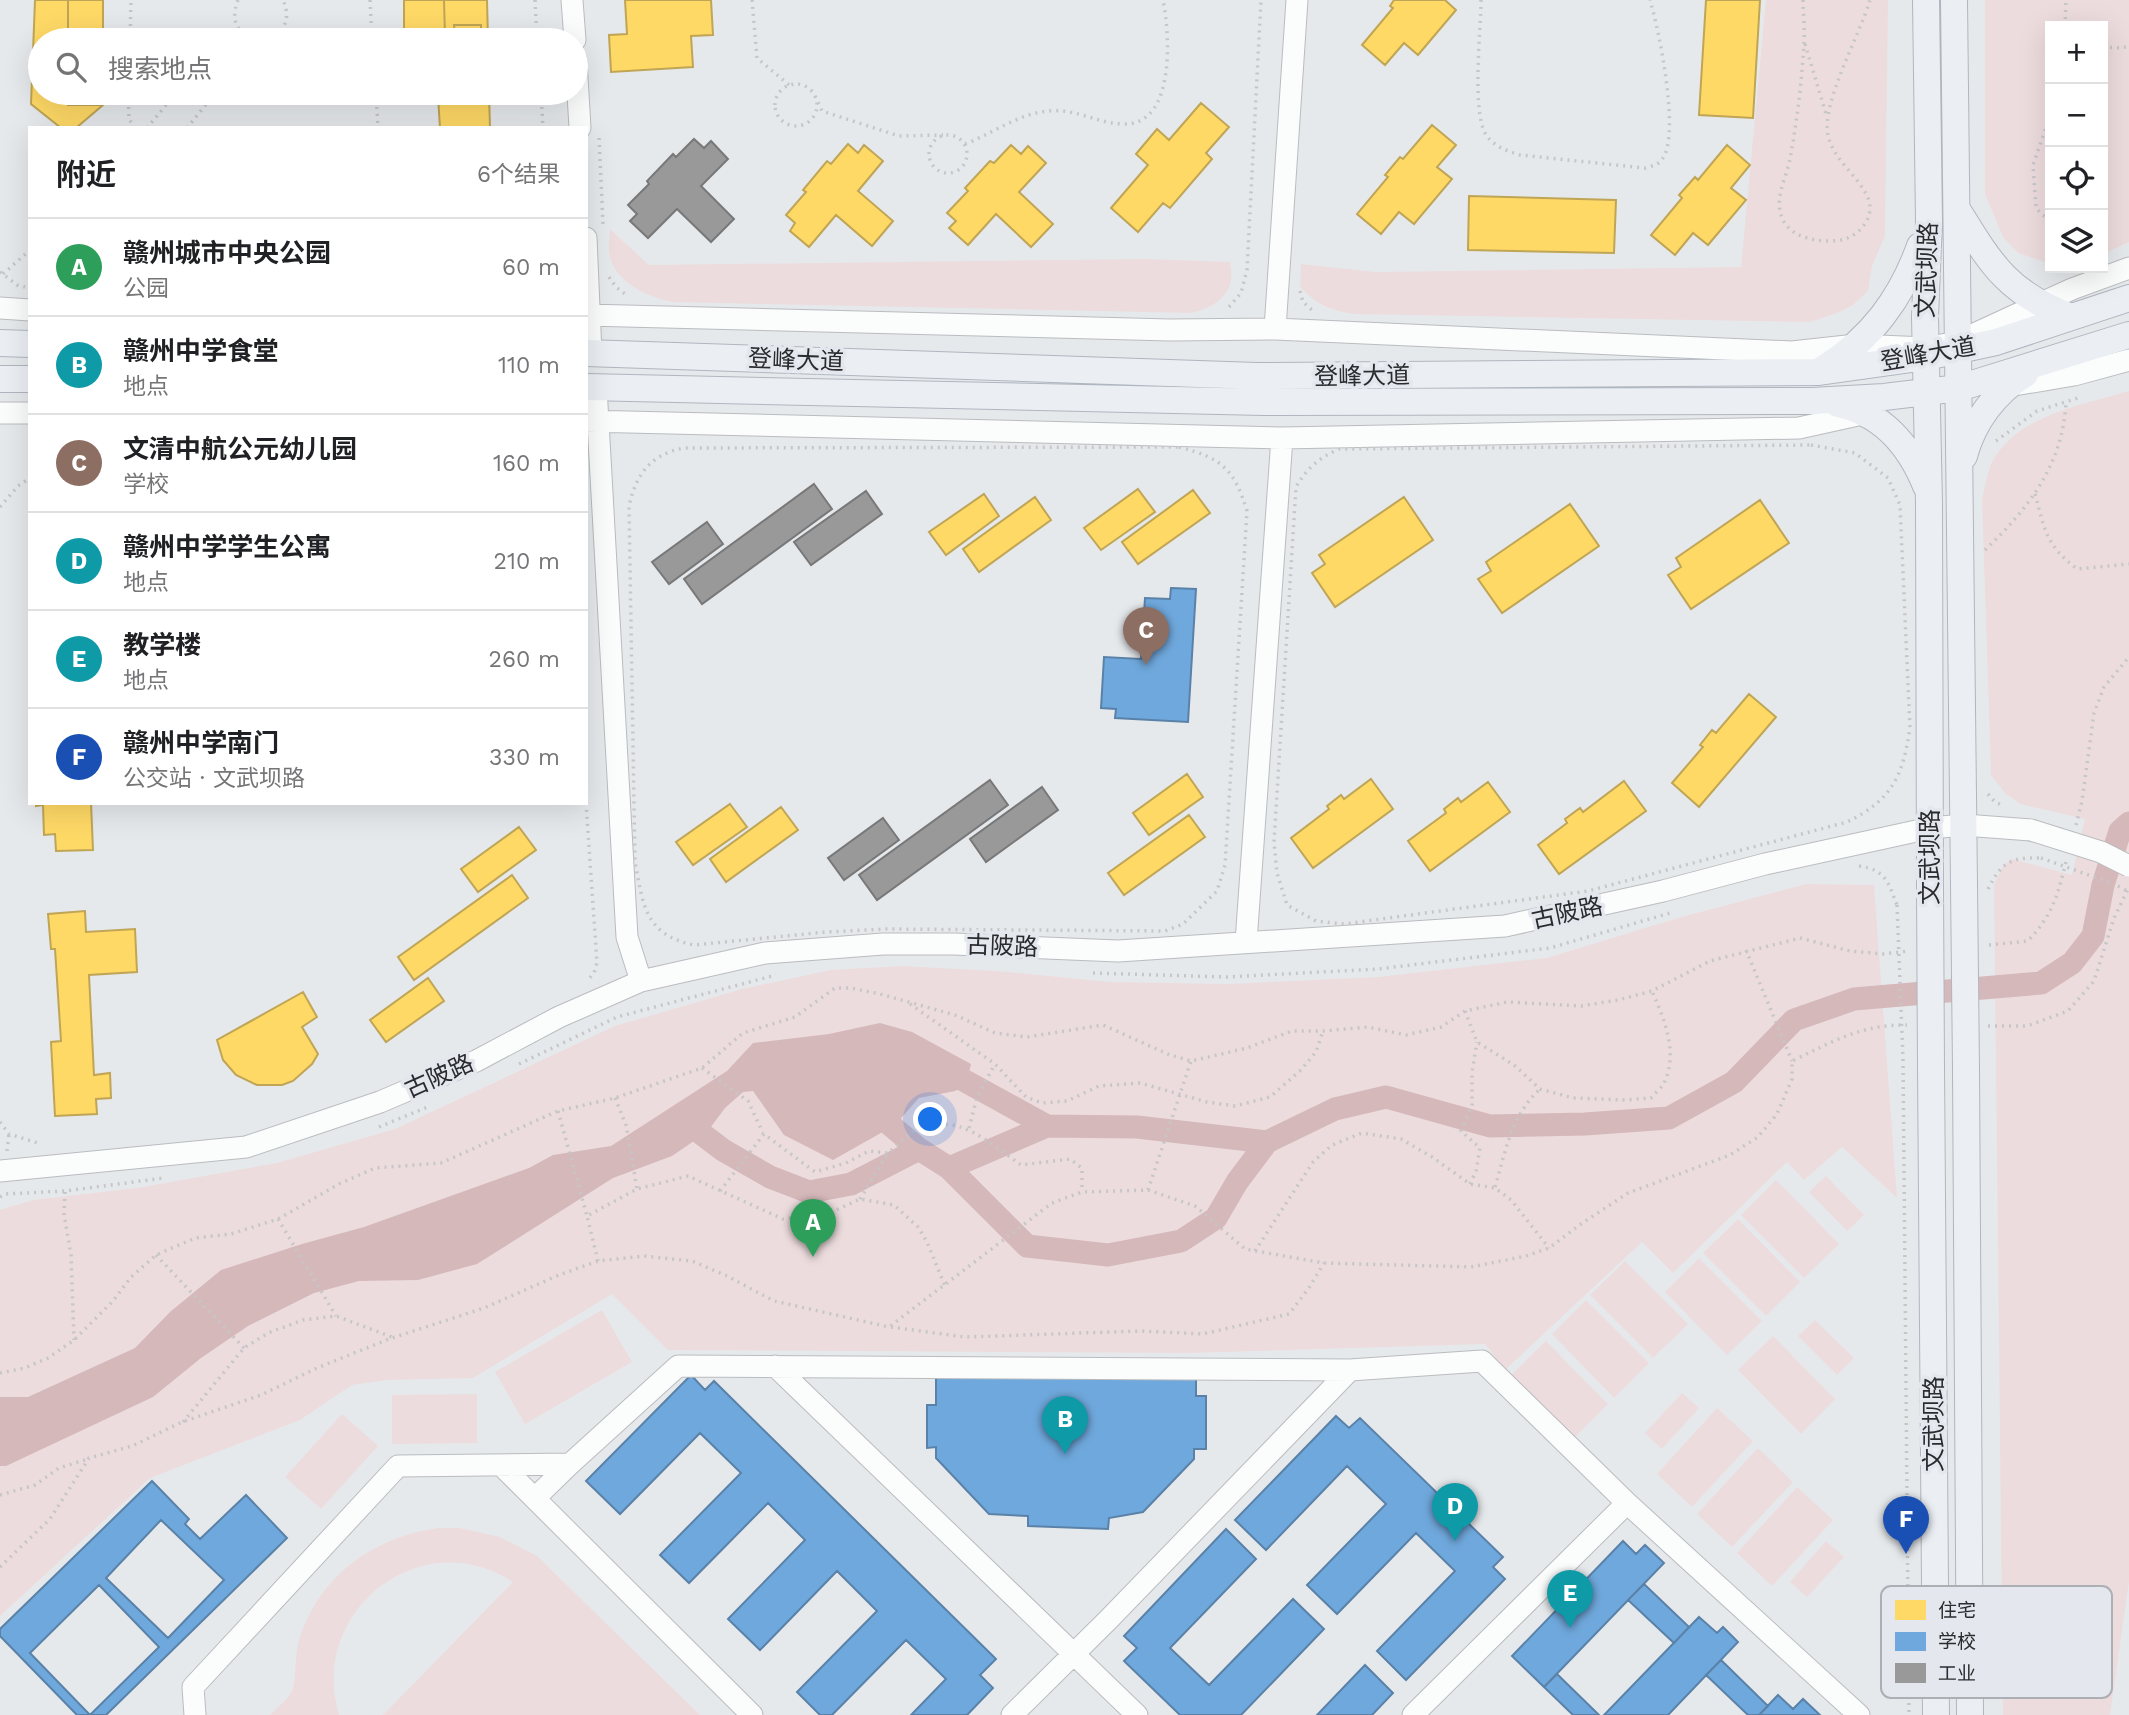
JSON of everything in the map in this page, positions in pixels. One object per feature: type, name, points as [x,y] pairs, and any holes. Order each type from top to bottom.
[{"type":"main road","name":"文武坝路","points":[[1926,0],[1929,221],[1924,317],[1929,504],[1935,1586]]},
{"type":"main road","name":"文武坝路","points":[[1954,0],[1964,825],[1975,891],[1966,1069],[1969,1586]]},
{"type":"main road","points":[[1957,209],[2003,277],[2040,304],[2071,317]]},
{"type":"main road","points":[[1819,372],[1856,345],[1887,312],[1910,274],[1929,221]]},
{"type":"main road","name":"登峰大道","points":[[589,353],[1257,376],[1819,372],[1957,346],[1996,342],[2129,298]]},
{"type":"main road","name":"登峰大道","points":[[591,387],[1264,402],[1812,401],[1928,396],[1959,391],[2129,335]]},
{"type":"main road","points":[[0,343],[28,344]]},
{"type":"main road","points":[[1961,472],[1972,433],[1982,415],[2007,387],[2037,366],[2054,359]]},
{"type":"main road","points":[[0,379],[28,379]]},
{"type":"main road","points":[[1812,401],[1843,405],[1864,413],[1886,427],[1911,453],[1926,486],[1929,504]]},
{"type":"street","points":[[572,0],[574,28]]},
{"type":"street","points":[[1275,329],[1297,0]]},
{"type":"street","points":[[579,105],[580,126]]},
{"type":"street","points":[[1957,346],[2040,304],[2129,268]]},
{"type":"street","points":[[588,289],[589,353]]},
{"type":"street","points":[[0,308],[28,310]]},
{"type":"street","points":[[589,315],[1170,330],[1275,329],[1792,352],[1856,345],[1926,353]]},
{"type":"street","points":[[1959,391],[2007,387],[2074,376],[2129,360]]},
{"type":"street","points":[[591,387],[627,937],[641,981]]},
{"type":"street","points":[[592,421],[1282,438],[1799,428],[1928,396]]},
{"type":"street","points":[[0,413],[28,413]]},
{"type":"street","points":[[1246,942],[1282,438]]},
{"type":"street","name":"古陂路","points":[[0,1171],[246,1147],[380,1102],[476,1061],[559,1017],[641,981],[765,953],[883,944],[954,944],[1118,951],[1505,926],[1663,891],[1765,864],[1930,828],[1964,825],[2031,830],[2101,852],[2129,866]]},
{"type":"street","points":[[535,1498],[678,1366],[1350,1370],[1482,1361],[1627,1503],[1859,1715]]},
{"type":"street","points":[[775,1366],[1137,1715]]},
{"type":"street","points":[[1012,1715],[1350,1370]]},
{"type":"street","points":[[195,1715],[193,1687],[398,1466],[570,1464]]},
{"type":"street","points":[[501,1465],[752,1715]]},
{"type":"street","points":[[1413,1715],[1627,1503]]},
{"type":"path","points":[[130,28],[131,0]]},
{"type":"path","points":[[238,0],[234,17],[240,28]]},
{"type":"path","points":[[281,28],[287,17],[284,0]]},
{"type":"path","points":[[370,0],[371,28]]},
{"type":"path","points":[[535,0],[536,28]]},
{"type":"path","points":[[752,0],[757,58],[789,85],[804,86],[815,96],[822,111],[899,136],[943,135],[954,135],[965,144],[967,151],[964,164],[952,172],[939,170],[930,160],[929,152],[934,140],[943,135]]},
{"type":"path","points":[[965,144],[1030,115],[1049,110],[1120,124],[1136,124],[1147,117],[1159,103],[1164,85],[1167,17],[1163,0]]},
{"type":"path","points":[[1222,314],[1241,293],[1247,270],[1261,0]]},
{"type":"path","points":[[1482,0],[1478,99],[1479,122],[1487,137],[1503,150],[1520,155],[1645,168],[1657,165],[1668,148],[1670,117],[1659,30],[1650,0]]},
{"type":"path","points":[[1803,0],[1804,42],[1790,159],[1780,196],[1780,208],[1783,221],[1791,230],[1802,236],[1829,241],[1844,239],[1860,232],[1867,223],[1870,211],[1868,198],[1829,143],[1827,116],[1804,42]]},
{"type":"path","points":[[1827,116],[1870,0]]},
{"type":"path","points":[[2065,21],[2066,0]]},
{"type":"path","points":[[2108,47],[2129,46]]},
{"type":"path","points":[[789,85],[777,95],[775,103],[775,111],[785,123],[803,125],[810,120],[815,112],[815,96]]},
{"type":"path","points":[[128,105],[129,119],[134,126]]},
{"type":"path","points":[[148,126],[166,105]]},
{"type":"path","points":[[189,126],[205,105]]},
{"type":"path","points":[[377,105],[378,126]]},
{"type":"path","points":[[542,105],[543,126]]},
{"type":"path","points":[[2045,130],[2033,165],[2036,208],[2045,217]]},
{"type":"path","points":[[28,252],[1,273],[17,285],[28,288]]},
{"type":"path","points":[[608,276],[616,287],[630,297]]},
{"type":"path","points":[[1296,281],[1303,302],[1313,311]]},
{"type":"path","points":[[1992,449],[1997,440],[2037,411],[2091,394]]},
{"type":"path","points":[[1978,556],[2005,531],[2035,494],[2058,451],[2065,426],[2066,402]]},
{"type":"path","points":[[1811,445],[1855,453],[1888,478],[1900,505],[1910,728],[1906,755],[1897,778],[1871,810],[1847,822],[1588,891],[1344,924],[1316,921],[1287,905],[1277,873],[1274,842],[1296,486],[1310,466],[1323,456],[1339,449],[1811,445]]},
{"type":"path","points":[[1179,447],[1196,451],[1224,467],[1239,485],[1247,511],[1225,865],[1217,891],[1183,924],[1165,931],[887,929],[694,945],[664,934],[648,916],[642,901],[635,862],[629,506],[632,489],[647,467],[666,451],[684,448],[1179,447]]},
{"type":"path","points":[[0,508],[18,486],[28,479]]},
{"type":"path","points":[[2035,494],[2045,531],[2057,554],[2077,569],[2129,564]]},
{"type":"path","points":[[2067,824],[2077,826],[2094,713],[2104,687],[2129,657]]},
{"type":"path","points":[[1985,788],[1995,802],[2006,807]]},
{"type":"path","points":[[586,805],[597,963],[594,973],[586,982]]},
{"type":"path","points":[[1975,891],[1992,881],[2004,864],[2018,857],[2040,858],[2129,889],[2114,918],[2094,981],[2068,1011],[2027,1026],[1987,1026]]},
{"type":"path","points":[[1989,945],[2028,941],[2044,924],[2052,910],[2066,862]]},
{"type":"path","points":[[1855,865],[1880,872],[1886,879],[1897,905],[1903,1059],[1908,1586]]},
{"type":"path","points":[[1093,973],[1226,977],[1378,969],[1550,948],[1681,910]]},
{"type":"path","points":[[0,1373],[26,1368],[48,1358],[74,1340],[156,1255],[195,1238],[231,1234],[278,1219],[339,1184],[375,1168],[441,1163],[558,1111],[615,1098],[702,1068],[743,1033],[795,1017],[835,988],[880,993],[955,1015],[995,1033],[1016,1036],[1027,1037],[1102,1025],[1170,1055],[1191,1061],[1247,1048],[1292,1031],[1368,1027],[1406,1035],[1441,1027],[1465,1011],[1507,1002],[1581,1006],[1618,1000],[1651,991],[1710,961],[1800,938],[1850,951],[1884,954],[1910,951]]},
{"type":"path","points":[[890,1327],[1052,1203],[1082,1192],[1148,1190],[1195,1206],[1245,1249],[1324,1263],[1471,1267],[1526,1256],[1549,1248],[1628,1193],[1730,1155],[1758,1137],[1777,1114],[1792,1079],[1792,1061],[1746,950]]},
{"type":"path","points":[[511,1068],[617,1017],[778,975]]},
{"type":"path","points":[[1477,1042],[1514,1065],[1540,1089],[1573,1098],[1651,1098],[1665,1083],[1671,1056],[1665,1021],[1651,991]]},
{"type":"path","points":[[909,1003],[995,1064],[1026,1097],[1042,1103],[1067,1101],[1098,1086],[1140,1083],[1208,1102],[1235,1106],[1270,1097],[1301,1070],[1316,1052],[1323,1031]]},
{"type":"path","points":[[1465,1011],[1477,1042],[1472,1072],[1472,1105],[1461,1131],[1479,1148],[1476,1171],[1470,1184]]},
{"type":"path","points":[[1792,1061],[1847,1035],[1881,1024],[1908,1025]]},
{"type":"path","points":[[1148,1190],[1178,1093],[1191,1061]]},
{"type":"path","points":[[969,1128],[977,1097],[995,1064]]},
{"type":"path","points":[[702,1068],[748,1101],[764,1134],[815,1172],[846,1163],[869,1151],[888,1153]]},
{"type":"path","points":[[1495,1188],[1512,1129],[1525,1103],[1540,1089]]},
{"type":"path","points":[[615,1098],[626,1125],[637,1189]]},
{"type":"path","points":[[368,1130],[394,1122],[440,1101]]},
{"type":"path","points":[[558,1111],[597,1261]]},
{"type":"path","points":[[0,1122],[9,1134],[46,1145]]},
{"type":"path","points":[[587,1216],[637,1189],[688,1176],[783,1219],[832,1212],[860,1199],[888,1153],[915,1130],[934,1124],[969,1128],[1021,1165],[1070,1159],[1082,1168],[1082,1192]]},
{"type":"path","points":[[1255,1251],[1313,1162],[1332,1145],[1362,1133],[1401,1139],[1470,1184],[1495,1188],[1511,1200],[1549,1248]]},
{"type":"path","points":[[719,1191],[764,1134]]},
{"type":"path","points":[[65,1166],[64,1214],[71,1255],[74,1340]]},
{"type":"path","points":[[0,1198],[5,1194],[136,1184],[174,1176]]},
{"type":"path","points":[[860,1199],[894,1205],[918,1227],[945,1286]]},
{"type":"path","points":[[278,1219],[336,1316]]},
{"type":"path","points":[[156,1255],[244,1348]]},
{"type":"path","points":[[0,1495],[35,1485],[60,1468],[132,1446],[182,1422],[261,1395],[317,1368],[442,1320],[484,1308],[597,1261],[644,1256],[692,1261],[774,1301],[890,1327],[965,1337],[1141,1331],[1203,1334],[1289,1314],[1310,1288],[1324,1263]]},
{"type":"path","points":[[182,1422],[244,1348],[268,1333],[303,1320],[336,1316],[394,1338]]},
{"type":"path","points":[[0,1567],[50,1519],[89,1458]]},
{"type":"shaded area","points":[[1766,0],[1888,0],[1885,236],[1872,266],[1868,291],[1852,306],[1810,322],[1353,314],[1323,305],[1300,286],[1301,264],[1375,272],[1741,267]]},
{"type":"shaded area","points":[[1985,0],[2129,0],[2129,242],[2108,252],[2108,21],[2045,21],[2045,262],[2018,253],[2003,237],[1985,194]]},
{"type":"shaded area","points":[[610,229],[649,265],[1146,259],[1230,262],[1231,282],[1228,290],[1217,302],[1191,313],[673,302],[642,292],[617,272],[609,252]]},
{"type":"shaded area","points":[[2129,391],[2129,1581],[2110,1715],[2003,1715],[2003,1698],[2112,1698],[2112,1586],[2002,1586],[1994,885],[2003,866],[2012,859],[2072,875],[2085,819],[2020,804],[2005,793],[1991,775],[1982,499],[1992,462],[2004,446],[2034,422],[2071,407]]},
{"type":"shaded area","points":[[1806,884],[1874,885],[1897,1198],[1842,1147],[1804,1180],[1787,1162],[1673,1273],[1642,1242],[1505,1370],[1485,1344],[1191,1353],[668,1350],[612,1294],[473,1378],[388,1380],[352,1385],[300,1420],[150,1478],[0,1616],[0,1210],[33,1200],[137,1188],[277,1163],[395,1129],[615,1026],[742,989],[831,970],[901,966],[997,971],[1109,982],[1227,984],[1378,977],[1547,958],[1678,918]]},
{"type":"shaded area","points":[[880,1023],[912,1032],[971,1064],[966,1085],[955,1091],[919,1098],[895,1125],[833,1160],[784,1135],[753,1091],[743,1092],[725,1108],[707,1132],[672,1156],[613,1178],[477,1264],[418,1280],[359,1281],[314,1293],[248,1326],[201,1358],[153,1397],[6,1466],[0,1466],[0,1397],[28,1397],[135,1348],[170,1312],[221,1270],[364,1227],[529,1168],[553,1155],[611,1146],[727,1071],[753,1043],[829,1034]]},
{"type":"shaded area","points":[[1826,1176],[1864,1215],[1847,1231],[1809,1192]]},
{"type":"shaded area","points":[[1776,1180],[1839,1244],[1804,1278],[1741,1215]]},
{"type":"shaded area","points":[[1738,1219],[1800,1282],[1766,1316],[1703,1253]]},
{"type":"shaded area","points":[[1699,1258],[1762,1321],[1727,1355],[1665,1292]]},
{"type":"shaded area","points":[[1625,1261],[1688,1324],[1653,1358],[1590,1295]]},
{"type":"shaded area","points":[[1586,1300],[1649,1363],[1614,1398],[1552,1334]]},
{"type":"shaded area","points":[[602,1310],[632,1362],[525,1424],[495,1372]]},
{"type":"shaded area","points":[[1815,1320],[1854,1358],[1837,1375],[1798,1336]]},
{"type":"shaded area","points":[[1773,1336],[1835,1399],[1801,1434],[1738,1370]]},
{"type":"shaded area","points":[[1546,1341],[1608,1404],[1574,1438],[1511,1375]]},
{"type":"shaded area","points":[[1682,1393],[1699,1408],[1662,1449],[1645,1433]]},
{"type":"shaded area","points":[[477,1394],[477,1443],[392,1444],[392,1395]]},
{"type":"shaded area","points":[[1717,1408],[1753,1441],[1692,1507],[1657,1474]]},
{"type":"shaded area","points":[[342,1414],[378,1446],[321,1509],[285,1477]]},
{"type":"shaded area","points":[[1758,1448],[1793,1482],[1732,1547],[1697,1514]]},
{"type":"shaded area","points":[[1797,1487],[1833,1520],[1772,1586],[1737,1553]]},
{"type":"shaded area","points":[[439,1528],[460,1528],[500,1537],[537,1556],[700,1715],[383,1715],[513,1582],[478,1566],[443,1563],[409,1570],[380,1587],[356,1611],[340,1642],[334,1677],[339,1715],[270,1715],[292,1691],[298,1644],[307,1620],[333,1580],[351,1564],[391,1540]]},
{"type":"shaded area","points":[[1826,1541],[1844,1557],[1807,1597],[1790,1582]]},
{"type":"building: 住宅","points":[[35,0],[68,0],[68,28],[34,28]]},
{"type":"building: 住宅","points":[[68,0],[103,0],[103,28],[68,28]]},
{"type":"building: 住宅","points":[[404,0],[444,0],[445,28],[404,28]]},
{"type":"building: 住宅","points":[[444,0],[487,0],[488,28],[481,28],[481,25],[454,25],[454,28],[445,28]]},
{"type":"building: 住宅","points":[[625,0],[711,0],[713,35],[691,36],[693,67],[611,72],[609,35],[627,34]]},
{"type":"building: 住宅","points":[[1394,0],[1445,0],[1456,10],[1418,55],[1404,43],[1385,65],[1362,45],[1393,8],[1390,6]]},
{"type":"building: 住宅","points":[[1706,0],[1760,0],[1753,118],[1699,115]]},
{"type":"building: 住宅","points":[[454,25],[481,25],[481,28],[454,28]]},
{"type":"building: 住宅","points":[[1201,103],[1229,127],[1206,153],[1212,159],[1170,208],[1163,203],[1138,232],[1111,208],[1148,165],[1136,154],[1157,129],[1169,140]]},
{"type":"building: 住宅","points":[[32,105],[103,105],[78,126],[58,126]]},
{"type":"building: 住宅","points":[[439,105],[489,105],[490,126],[440,126]]},
{"type":"building: 住宅","points":[[1432,125],[1456,145],[1437,167],[1452,179],[1414,224],[1399,212],[1381,234],[1357,214],[1388,177],[1385,175],[1400,157],[1403,159]]},
{"type":"building: 住宅","points":[[848,144],[858,153],[864,145],[883,161],[858,191],[893,221],[872,246],[836,215],[809,247],[790,231],[795,223],[786,215],[827,161],[831,164]]},
{"type":"building: 住宅","points":[[1011,145],[1021,154],[1028,146],[1046,163],[1019,192],[1053,224],[1031,247],[996,214],[968,245],[949,228],[956,221],[947,213],[968,191],[965,188],[990,161],[994,163]]},
{"type":"building: 住宅","points":[[1727,145],[1750,165],[1731,188],[1746,200],[1708,245],[1693,233],[1675,255],[1651,235],[1682,198],[1679,195],[1695,177],[1698,180]]},
{"type":"building: 住宅","points":[[1469,196],[1616,200],[1614,253],[1468,250]]},
{"type":"building: 住宅","points":[[1138,489],[1155,512],[1101,550],[1084,528]]},
{"type":"building: 住宅","points":[[1193,490],[1210,513],[1138,564],[1122,542]]},
{"type":"building: 住宅","points":[[984,494],[999,516],[946,555],[929,532]]},
{"type":"building: 住宅","points":[[1035,497],[1051,520],[979,572],[963,549]]},
{"type":"building: 住宅","points":[[1404,497],[1433,540],[1335,607],[1312,573],[1325,564],[1319,555]]},
{"type":"building: 住宅","points":[[1760,500],[1789,543],[1691,609],[1668,575],[1681,567],[1676,558]]},
{"type":"building: 住宅","points":[[1570,504],[1599,546],[1502,613],[1478,579],[1491,571],[1486,562]]},
{"type":"building: 住宅","points":[[1749,694],[1776,717],[1699,807],[1672,783],[1703,747],[1700,745],[1712,730],[1716,733]]},
{"type":"building: 住宅","points":[[1187,774],[1203,797],[1149,835],[1133,813]]},
{"type":"building: 住宅","points":[[1371,779],[1393,809],[1313,868],[1291,838],[1329,809],[1327,806],[1341,795],[1344,799]]},
{"type":"building: 住宅","points":[[1624,781],[1646,811],[1559,874],[1538,845],[1567,823],[1565,819],[1580,808],[1583,812]]},
{"type":"building: 住宅","points":[[1488,782],[1510,812],[1430,871],[1408,841],[1446,813],[1444,809],[1458,798],[1461,802]]},
{"type":"building: 住宅","points":[[730,804],[747,827],[693,865],[676,842]]},
{"type":"building: 住宅","points":[[43,805],[91,805],[93,850],[56,851],[55,834],[44,835]]},
{"type":"building: 住宅","points":[[781,807],[798,830],[726,882],[710,859]]},
{"type":"building: 住宅","points":[[1189,815],[1205,837],[1124,895],[1108,873]]},
{"type":"building: 住宅","points":[[519,827],[536,850],[478,892],[461,869]]},
{"type":"building: 住宅","points":[[512,875],[528,898],[414,980],[398,957]]},
{"type":"building: 住宅","points":[[85,911],[86,932],[135,929],[137,972],[89,975],[94,1075],[110,1073],[111,1098],[96,1099],[97,1114],[55,1116],[51,1042],[61,1041],[55,949],[51,949],[48,914]]},
{"type":"building: 住宅","points":[[428,978],[444,1001],[386,1042],[370,1020]]},
{"type":"building: 住宅","points":[[303,992],[317,1017],[302,1027],[318,1054],[312,1064],[293,1081],[282,1085],[257,1085],[236,1075],[223,1060],[217,1040]]},
{"type":"building: 学校","points":[[1171,588],[1196,589],[1188,722],[1115,718],[1116,709],[1101,708],[1104,657],[1141,659],[1145,598],[1170,599]]},
{"type":"building: 学校","points":[[691,1375],[705,1390],[714,1381],[996,1659],[980,1675],[993,1688],[967,1715],[911,1715],[946,1679],[906,1640],[832,1715],[820,1715],[797,1692],[877,1611],[837,1571],[760,1650],[728,1619],[805,1540],[768,1503],[689,1583],[660,1555],[741,1473],[700,1433],[620,1514],[586,1481]]},
{"type":"building: 学校","points":[[1196,1376],[1196,1396],[1206,1396],[1206,1449],[1194,1449],[1194,1459],[1143,1512],[1109,1518],[1108,1529],[1028,1526],[1028,1516],[989,1514],[936,1458],[936,1447],[927,1448],[927,1405],[936,1405],[936,1377]]},
{"type":"building: 学校","points":[[1336,1416],[1349,1428],[1360,1418],[1503,1557],[1493,1567],[1505,1579],[1406,1680],[1377,1651],[1455,1571],[1416,1533],[1337,1614],[1307,1585],[1386,1504],[1347,1466],[1266,1550],[1235,1520]]},
{"type":"building: 学校","points":[[152,1481],[189,1519],[185,1524],[200,1539],[246,1495],[287,1538],[106,1715],[90,1715],[77,1715],[0,1636],[0,1629]],"holes":[[[161,1520],[224,1580],[168,1638],[106,1578]],[[99,1585],[159,1647],[90,1715],[30,1653]]]},
{"type":"building: 学校","points":[[1226,1529],[1256,1559],[1170,1648],[1209,1685],[1293,1599],[1324,1629],[1241,1715],[1180,1715],[1124,1661],[1137,1648],[1124,1636]]},
{"type":"building: 学校","points":[[1623,1541],[1636,1554],[1645,1545],[1664,1563],[1544,1687],[1512,1656]]},
{"type":"building: 学校","points":[[1644,1584],[1689,1627],[1674,1643],[1628,1600]]},
{"type":"building: 学校","points":[[1699,1617],[1717,1633],[1723,1627],[1738,1642],[1668,1715],[1604,1715]]},
{"type":"building: 学校","points":[[1721,1660],[1768,1706],[1759,1715],[1748,1715],[1706,1675]]},
{"type":"building: 学校","points":[[1365,1665],[1393,1693],[1372,1715],[1317,1715]]},
{"type":"building: 学校","points":[[1557,1674],[1599,1715],[1573,1715],[1544,1687]]},
{"type":"building: 学校","points":[[1778,1695],[1793,1709],[1803,1699],[1820,1715],[1759,1715]]},
{"type":"building: 工业","points":[[694,139],[704,148],[711,141],[728,159],[701,186],[734,219],[711,242],[677,209],[648,238],[630,221],[637,214],[628,205],[673,154],[676,157]]},
{"type":"building: 工业","points":[[814,484],[832,509],[702,604],[684,579]]},
{"type":"building: 工业","points":[[866,491],[882,514],[811,565],[794,542]]},
{"type":"building: 工业","points":[[707,522],[723,544],[669,584],[652,562]]},
{"type":"building: 工业","points":[[990,780],[1008,805],[877,900],[859,875]]},
{"type":"building: 工业","points":[[1042,787],[1058,810],[986,862],[970,839]]},
{"type":"building: 工业","points":[[883,818],[899,840],[844,880],[828,858]]},
{"type":"waterway","points":[[870,1108],[919,1149],[949,1168],[1027,1246],[1108,1255],[1181,1241],[1216,1218],[1237,1182],[1267,1142],[1335,1109],[1386,1097],[1490,1126],[1585,1124],[1669,1118],[1734,1082],[1794,1020],[1854,999],[2041,983],[2072,963],[2093,936],[2103,885],[2120,831],[2129,823]]},
{"type":"waterway","points":[[936,1078],[956,1076],[1047,1126]]},
{"type":"waterway","points":[[690,1125],[723,1150],[770,1177],[809,1192],[851,1184],[919,1149]]},
{"type":"waterway","points":[[949,1168],[1047,1126],[1137,1127],[1267,1142]]},
{"type":"place","name":"文清中航公元幼儿园","points":[[1146,665]]},
{"type":"place","name":"赣州城市中央公园","points":[[813,1257]]},
{"type":"place","name":"赣州中学食堂","points":[[1065,1454]]},
{"type":"place","name":"赣州中学学生公寓","points":[[1455,1541]]},
{"type":"place","name":"赣州中学南门","points":[[1906,1554]]},
{"type":"place","name":"教学楼","points":[[1570,1628]]}]
